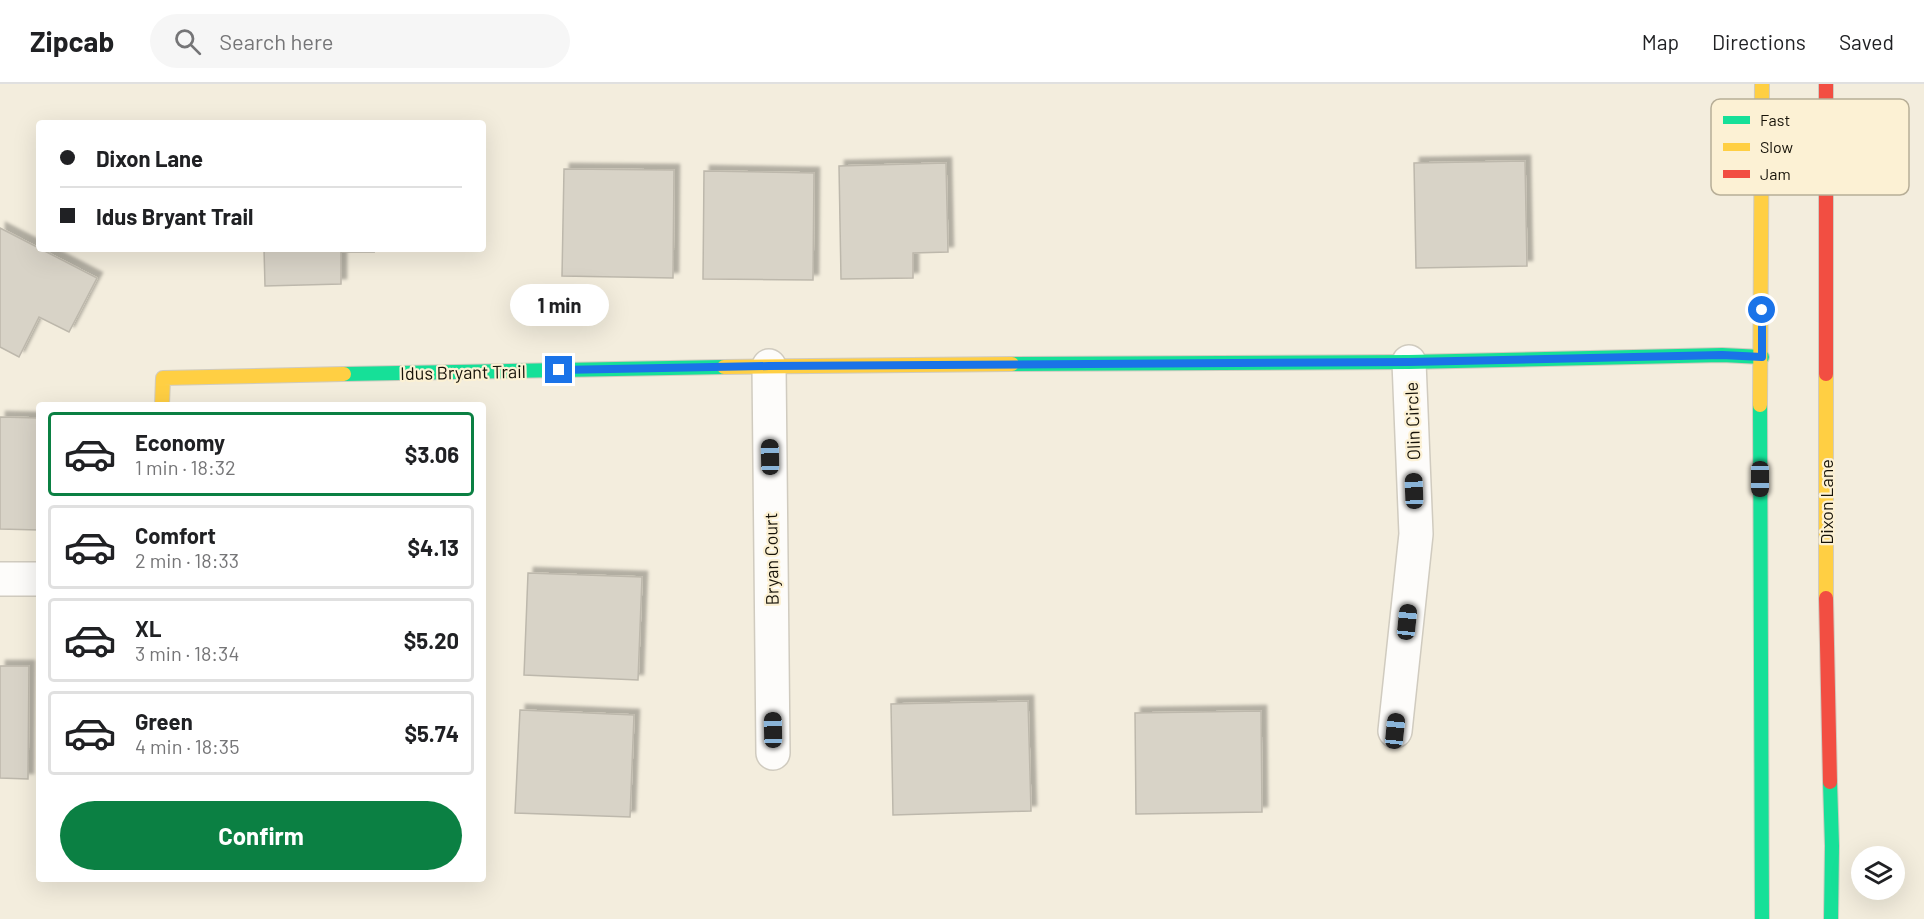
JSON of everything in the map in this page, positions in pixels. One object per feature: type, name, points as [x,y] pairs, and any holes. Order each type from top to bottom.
[{"type":"main road","points":[[1762,195],[1760,468],[1762,919]]},
{"type":"main road","name":"Dixon Lane","points":[[1826,195],[1826,622],[1832,846],[1831,919]]},
{"type":"main road","name":"Idus Bryant Trail","points":[[162,402],[163,378],[769,366],[1409,362],[1722,355],[1762,357]]},
{"type":"street","name":"Olin Circle","points":[[1395,731],[1416,534],[1409,362]]},
{"type":"street","name":"Bryan Court","points":[[769,366],[773,753]]},
{"type":"street","points":[[0,579],[36,579]]},
{"type":"building","points":[[1525,161],[1527,266],[1416,268],[1414,163]]},
{"type":"building","points":[[946,163],[948,252],[913,253],[913,278],[841,279],[839,166]]},
{"type":"building","points":[[564,169],[674,170],[673,278],[562,276]]},
{"type":"building","points":[[704,171],[814,173],[813,280],[703,279]]},
{"type":"building","points":[[0,228],[36,247],[36,252],[47,252],[97,278],[69,332],[39,317],[19,357],[0,347]]},
{"type":"building","points":[[264,252],[341,252],[341,284],[265,286]]},
{"type":"building","points":[[0,417],[36,418],[36,530],[0,529]]},
{"type":"building","points":[[528,573],[642,577],[638,680],[524,675]]},
{"type":"building","points":[[0,666],[29,666],[28,779],[0,778]]},
{"type":"building","points":[[1028,701],[1031,811],[893,815],[891,704]]},
{"type":"building","points":[[520,710],[634,715],[630,817],[515,813]]},
{"type":"building","points":[[1261,711],[1262,812],[1136,814],[1135,713]]},
{"type":"traffic: fast","points":[[1012,364],[1409,362],[1722,355],[1762,357]]},
{"type":"traffic: fast","points":[[344,374],[724,367]]},
{"type":"traffic: fast","points":[[1760,405],[1762,919]]},
{"type":"traffic: fast","points":[[1830,782],[1831,919]]},
{"type":"traffic: slow","points":[[1762,84],[1762,99]]},
{"type":"traffic: slow","points":[[1760,405],[1761,195]]},
{"type":"traffic: slow","points":[[724,367],[1012,364]]},
{"type":"traffic: slow","points":[[162,402],[163,378],[344,374]]},
{"type":"traffic: slow","points":[[1826,374],[1826,598]]},
{"type":"traffic: jam","points":[[1826,84],[1826,99]]},
{"type":"traffic: jam","points":[[1826,195],[1826,374]]},
{"type":"traffic: jam","points":[[1826,598],[1830,782]]},
{"type":"route","points":[[559,370],[769,366],[1409,362],[1722,355],[1762,357],[1762,310]]}]
